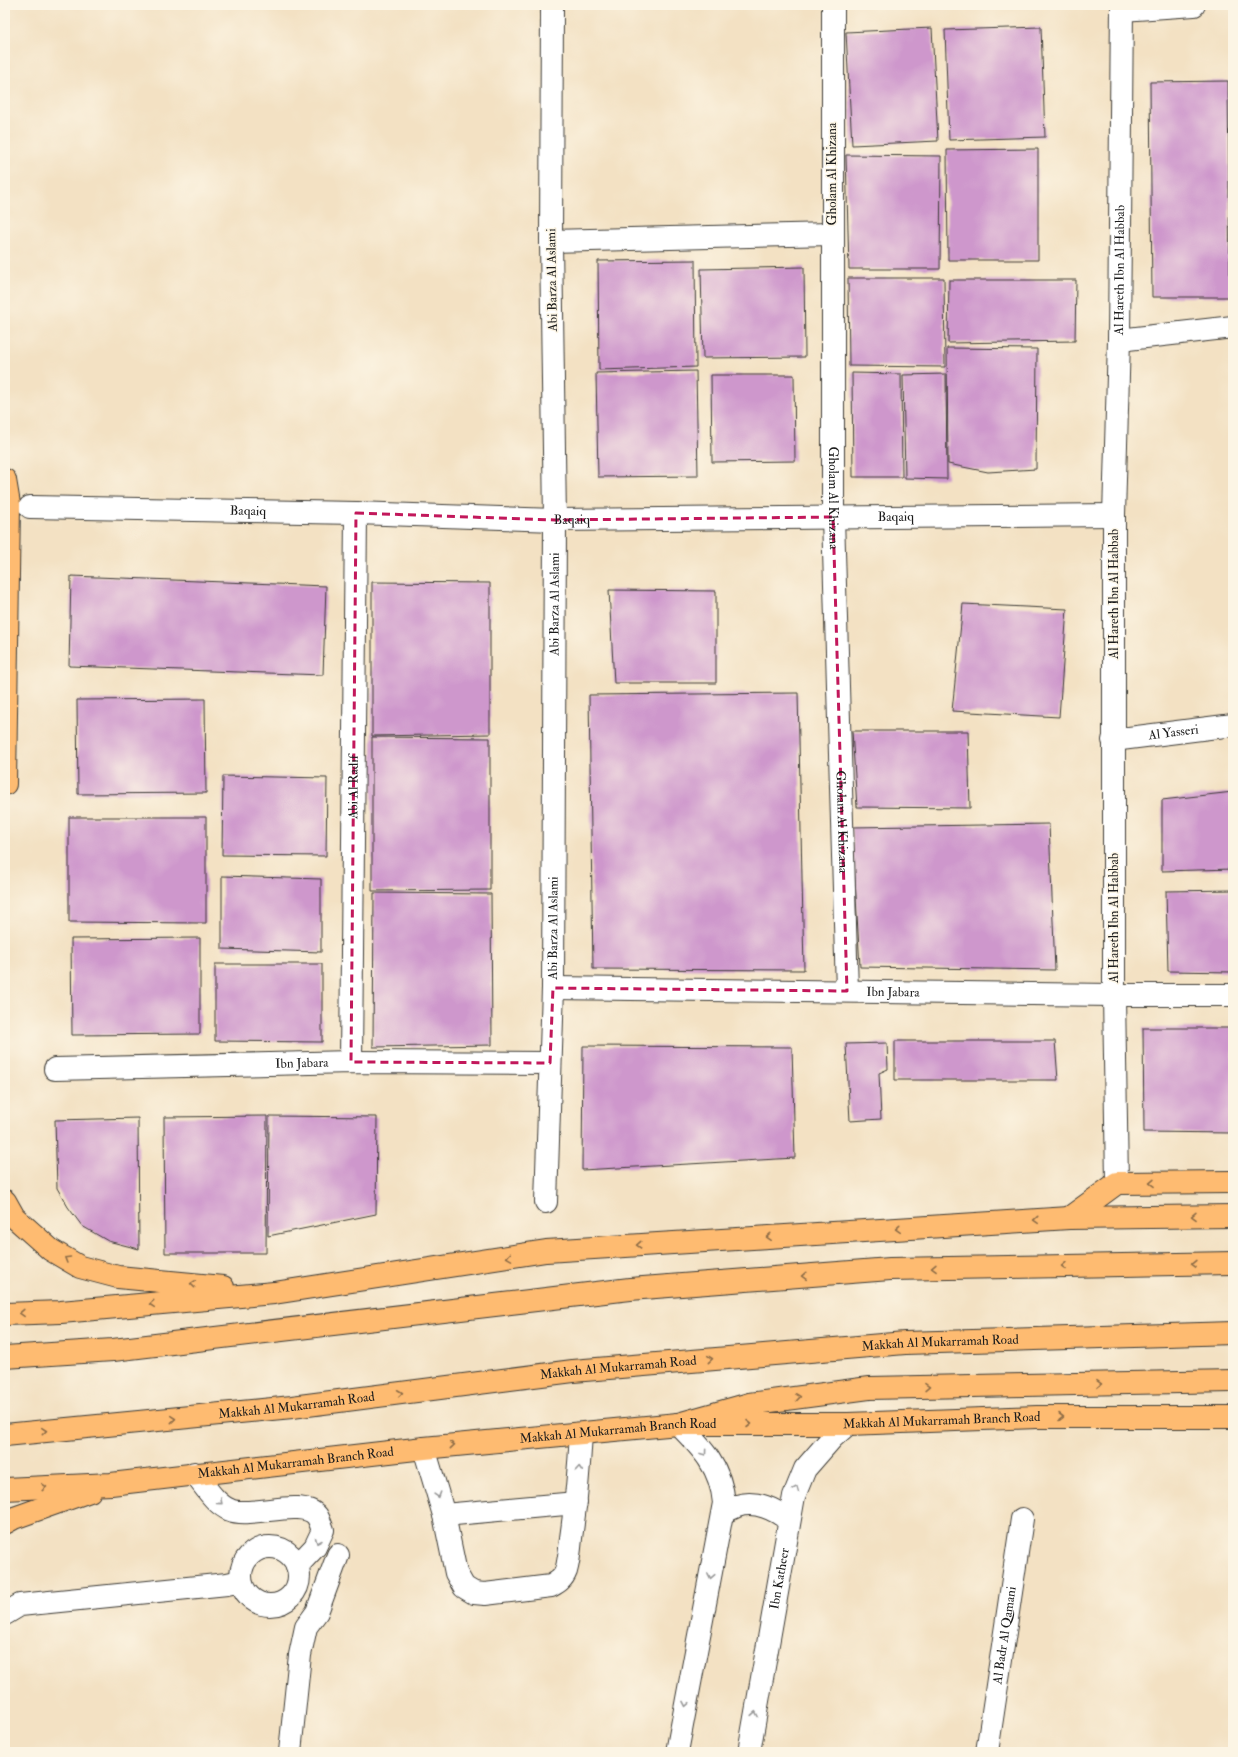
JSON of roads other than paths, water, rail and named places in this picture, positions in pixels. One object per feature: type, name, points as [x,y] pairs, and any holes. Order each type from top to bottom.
[{"type":"main road","points":[[5,480],[9,504],[5,784]]},
{"type":"main road","points":[[1069,1218],[1117,1183],[1233,1182]]},
{"type":"main road","points":[[5,1201],[14,1217],[51,1250],[80,1267],[118,1277],[274,1293]]},
{"type":"main road","points":[[5,1314],[61,1312],[274,1293],[546,1251],[1069,1218],[1233,1216]]},
{"type":"main road","points":[[5,1356],[113,1350],[560,1297],[670,1286],[890,1269],[1233,1263]]},
{"type":"main road","name":"Makkah Al Mukarramah Road","points":[[5,1435],[292,1407],[573,1371],[898,1343],[1233,1333]]},
{"type":"main road","points":[[678,1424],[749,1404],[869,1388],[1233,1381]]},
{"type":"main road","name":"Makkah Al Mukarramah Branch Road","points":[[5,1489],[111,1484],[194,1473],[424,1448],[678,1424],[848,1424],[1037,1417],[1233,1417]]},
{"type":"main road","points":[[5,1523],[14,1518],[111,1484]]},
{"type":"street","name":"Abi Barza Al Aslami","points":[[546,1202],[553,988],[555,520],[551,241],[552,5]]},
{"type":"street","name":"Gholam Al Khizana","points":[[833,5],[833,517],[847,991]]},
{"type":"street","points":[[1122,8],[1194,5]]},
{"type":"street","name":"Al Hareth Ibn Al Habbab","points":[[1117,1183],[1114,995],[1114,515],[1119,340],[1122,8]]},
{"type":"street","points":[[551,241],[832,234]]},
{"type":"street","points":[[1119,340],[1233,327]]},
{"type":"street","name":"Baqaiq","points":[[30,507],[356,513],[555,520],[1114,515]]},
{"type":"street","name":"Abi Al Radif","points":[[351,1062],[356,513]]},
{"type":"street","name":"Al Yasseri","points":[[1114,740],[1233,725]]},
{"type":"street","name":"Ibn Jabara","points":[[553,988],[1114,995],[1233,995]]},
{"type":"street","name":"Ibn Jabara","points":[[55,1069],[351,1062],[550,1063]]},
{"type":"street","points":[[677,1752],[724,1503],[723,1487],[715,1468],[695,1441],[678,1424]]},
{"type":"street","name":"Ibn Katheer","points":[[749,1752],[794,1496],[805,1469],[832,1438],[848,1424]]},
{"type":"street","points":[[424,1448],[444,1516],[456,1573],[464,1587],[474,1593],[485,1594],[551,1586],[558,1582],[566,1570],[576,1504],[581,1434]]},
{"type":"street","points":[[194,1473],[218,1502],[229,1510],[240,1512],[295,1508],[310,1511],[317,1516],[323,1530],[315,1547],[297,1566]]},
{"type":"street","points":[[444,1516],[576,1504]]},
{"type":"street","points":[[723,1513],[737,1506],[747,1504],[771,1508],[780,1513],[789,1521]]},
{"type":"street","name":"Al Badr Al Qamani","points":[[987,1752],[1022,1519]]},
{"type":"street","points":[[276,1548],[285,1552],[292,1558],[297,1566],[298,1582],[295,1590],[291,1596],[275,1605],[262,1603],[249,1597],[241,1581],[241,1571],[244,1563],[250,1555],[258,1550],[276,1548]]},
{"type":"street","points":[[290,1752],[300,1655],[306,1627],[317,1612],[338,1555]]},
{"type":"street","points":[[5,1614],[20,1605],[227,1584],[241,1581]]}]
